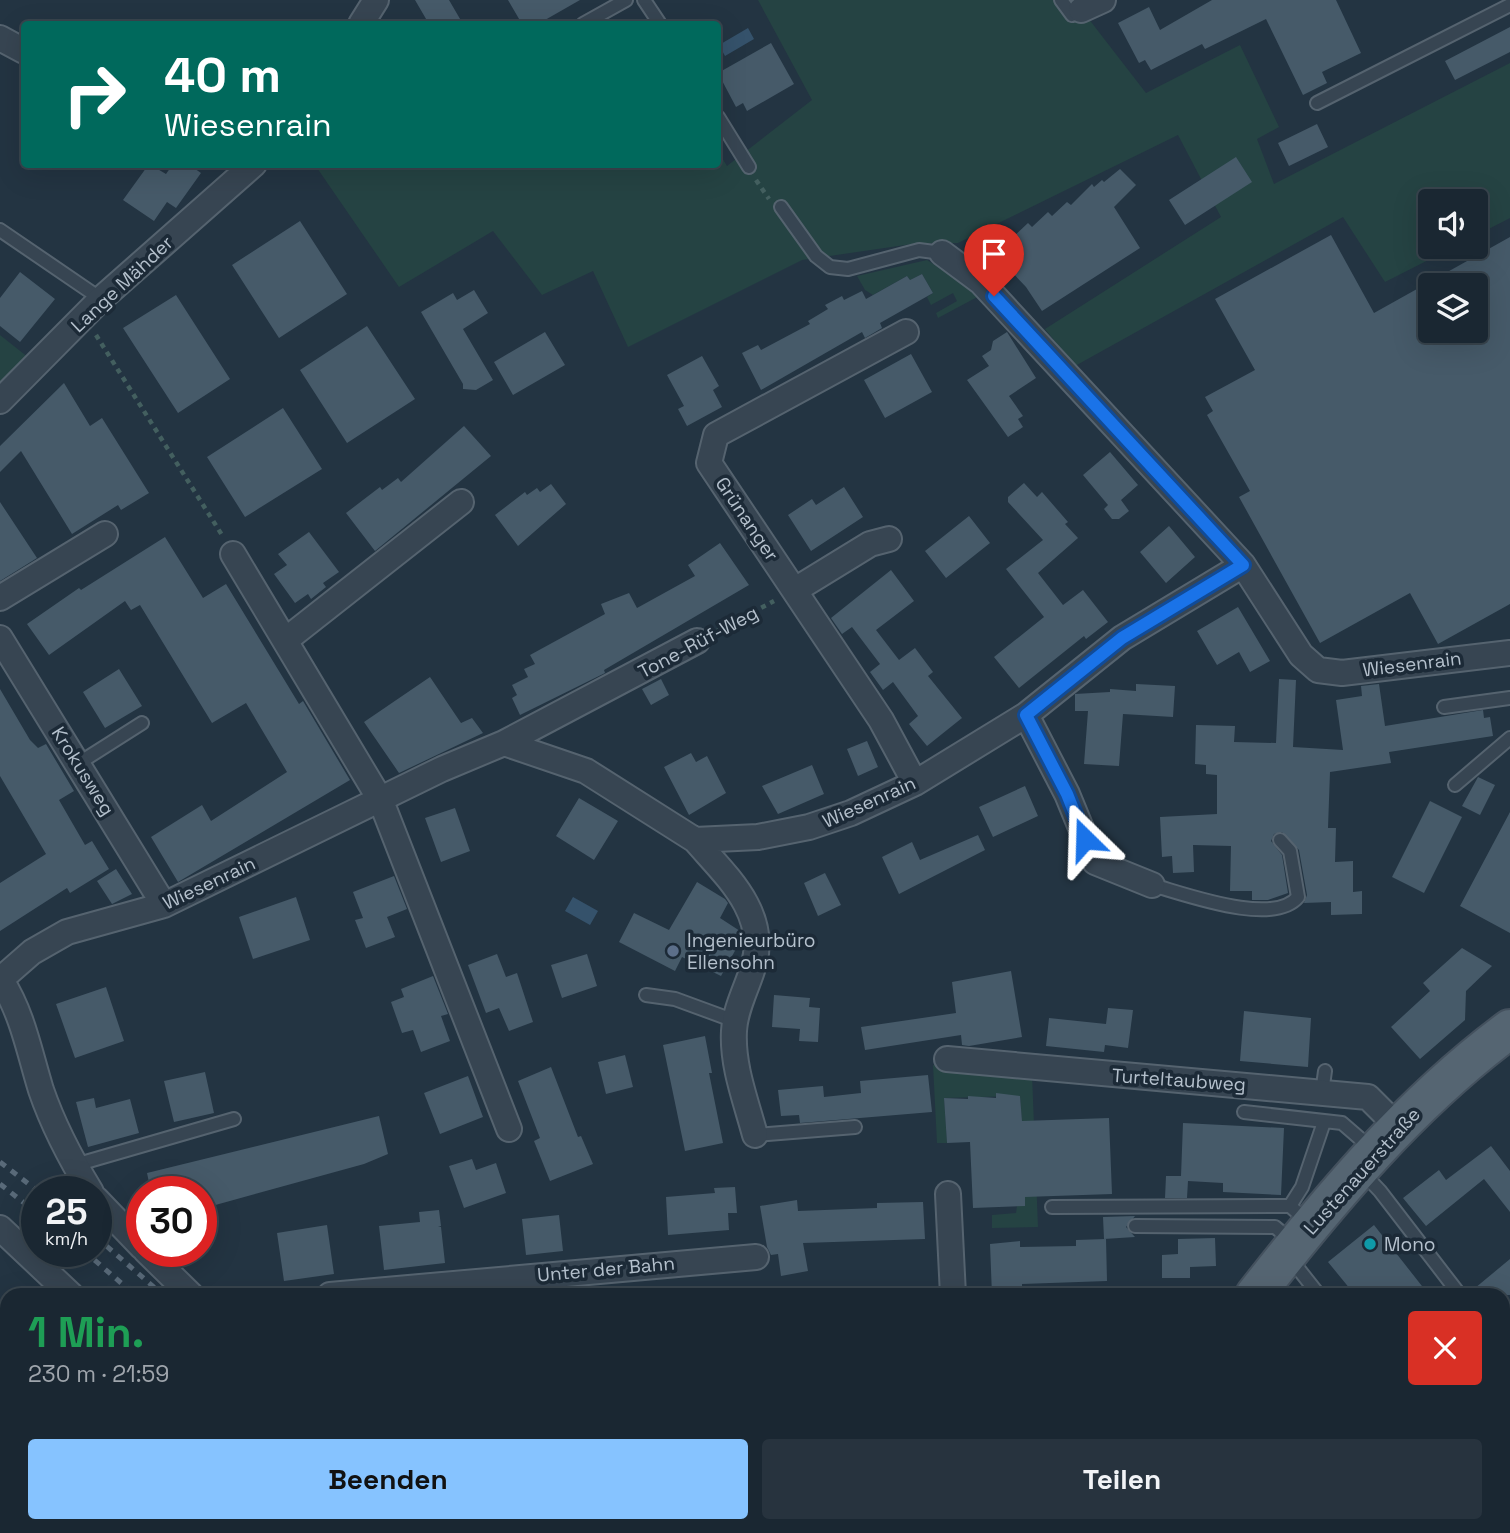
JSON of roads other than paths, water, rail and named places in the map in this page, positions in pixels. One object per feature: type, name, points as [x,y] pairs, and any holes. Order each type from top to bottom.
[{"type":"main road","name":"Lustenauerstraße","points":[[1260,1288],[1296,1232],[1378,1149],[1510,1029]]},
{"type":"street","points":[[0,38],[21,49]]},
{"type":"street","name":"Lange Mähder","points":[[0,401],[93,308],[245,168]]},
{"type":"street","name":"Wiesenrain","points":[[942,253],[981,282],[1243,565],[1301,655],[1318,670],[1342,673],[1510,653]]},
{"type":"street","name":"Grünanger","points":[[906,332],[716,435],[709,463],[881,720],[915,783]]},
{"type":"street","points":[[287,639],[461,502]]},
{"type":"street","points":[[0,598],[105,534]]},
{"type":"street","points":[[795,590],[870,544],[889,539]]},
{"type":"street","points":[[233,554],[287,639],[323,707],[381,801],[454,995],[509,1129]]},
{"type":"street","name":"Wiesenrain","points":[[695,840],[758,837],[808,827],[850,813],[915,783],[1026,715],[1122,638],[1243,565]]},
{"type":"street","name":"Krokusweg","points":[[0,638],[164,905]]},
{"type":"street","name":"Tone-Rüf-Weg","points":[[504,743],[697,641]]},
{"type":"street","points":[[1026,715],[1067,794],[1095,862],[1152,885]]},
{"type":"street","points":[[504,743],[586,771],[695,840],[741,894],[757,930],[754,962],[735,1021],[733,1054],[755,1135]]},
{"type":"street","name":"Wiesenrain","points":[[0,980],[32,952],[67,932],[164,905],[442,769],[504,743]]},
{"type":"street","points":[[0,980],[16,1004],[33,1052],[42,1091],[82,1176]]},
{"type":"street","name":"Turteltaubweg","points":[[947,1059],[1324,1082],[1367,1097],[1378,1149]]},
{"type":"street","points":[[948,1194],[953,1288]]},
{"type":"street","points":[[112,1216],[126,1230]]},
{"type":"street","points":[[0,1228],[64,1288]]},
{"type":"street","name":"Unter der Bahn","points":[[399,1288],[587,1269],[757,1257]]},
{"type":"street","points":[[162,1267],[184,1288]]},
{"type":"lane","points":[[588,21],[626,0]]},
{"type":"lane","points":[[644,0],[658,21]]},
{"type":"lane","points":[[1317,103],[1510,5]]},
{"type":"lane","points":[[721,122],[749,167]]},
{"type":"lane","name":"Wiesenrain","points":[[781,207],[816,256],[830,267],[848,269],[919,250],[942,253]]},
{"type":"lane","points":[[0,230],[93,308]]},
{"type":"lane","points":[[1444,707],[1510,698]]},
{"type":"lane","points":[[79,763],[142,723]]},
{"type":"lane","points":[[1454,785],[1510,738]]},
{"type":"lane","points":[[1152,885],[1229,906],[1281,909],[1290,906],[1298,897],[1290,851],[1280,840]]},
{"type":"lane","points":[[646,995],[675,999],[735,1021]]},
{"type":"lane","points":[[1244,1112],[1342,1123],[1378,1149],[1380,1191],[1455,1288]]},
{"type":"lane","points":[[75,1165],[234,1119]]},
{"type":"lane","points":[[1316,1288],[1296,1232],[1302,1187],[1324,1122]]},
{"type":"lane","points":[[755,1135],[855,1127]]},
{"type":"lane","points":[[1052,1207],[1296,1232]]},
{"type":"lane","points":[[1135,1226],[1275,1227],[1296,1232]]},
{"type":"water","points":[[748,28],[754,39],[725,56],[721,44]]},
{"type":"water","points":[[573,897],[598,911],[590,925],[565,911]]},
{"type":"railway","points":[[0,1162],[21,1178]]},
{"type":"railway","points":[[0,1184],[21,1200]]},
{"type":"railway","points":[[112,1251],[155,1288]]},
{"type":"railway","points":[[103,1267],[127,1288]]},
{"type":"place","name":"Ingenieurbüro Ellensohn","points":[[673,951]]},
{"type":"place","name":"Mono","points":[[1370,1244]]}]
